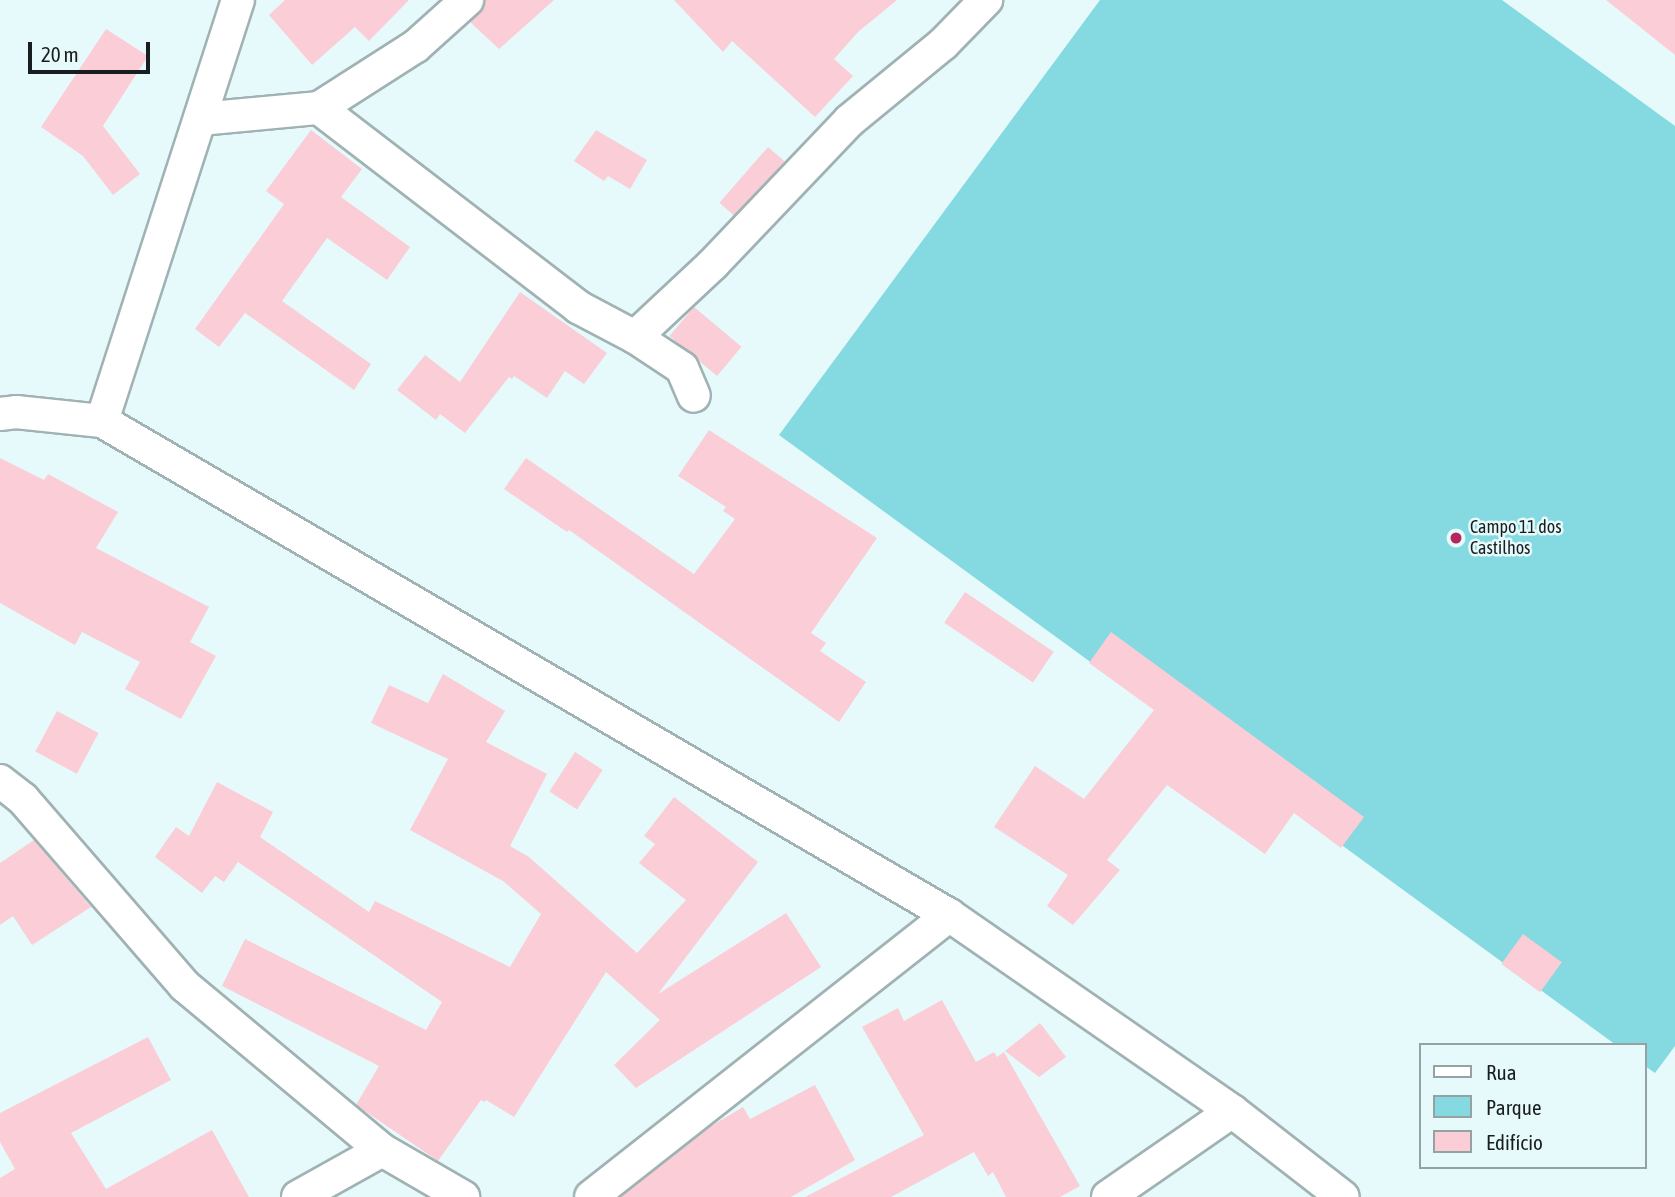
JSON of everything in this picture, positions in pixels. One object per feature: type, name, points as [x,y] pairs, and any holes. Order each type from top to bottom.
[{"type":"street","points":[[102,421],[238,0]]},
{"type":"street","points":[[200,119],[319,108],[416,46],[467,0]]},
{"type":"street","points":[[635,337],[713,264],[849,121],[943,44],[986,0]]},
{"type":"street","points":[[319,108],[578,307],[635,337],[682,368],[694,396]]},
{"type":"street","points":[[0,414],[16,412],[102,421],[949,915],[1232,1111],[1343,1197]]},
{"type":"street","points":[[0,780],[23,799],[185,986],[382,1150],[463,1197]]},
{"type":"street","points":[[591,1197],[949,915]]},
{"type":"street","points":[[1108,1197],[1232,1111]]},
{"type":"street","points":[[298,1197],[382,1150]]},
{"type":"green space","points":[[1100,0],[1502,0],[1675,126],[1675,1046],[1655,1073],[1647,1067],[1647,1043],[1613,1043],[779,435]]},
{"type":"building","points":[[285,0],[409,0],[369,41],[355,27],[312,65],[269,15]]},
{"type":"building","points":[[485,0],[554,0],[499,49],[470,22],[480,13]]},
{"type":"building","points":[[674,0],[897,0],[858,32],[834,59],[853,76],[815,117],[732,41],[723,52]]},
{"type":"building","points":[[1606,0],[1675,0],[1675,55]]},
{"type":"building","points":[[106,29],[148,56],[103,126],[140,174],[113,195],[83,156],[41,127]]},
{"type":"building","points":[[311,130],[362,169],[341,197],[410,247],[387,280],[327,238],[282,301],[371,364],[354,390],[245,313],[219,347],[195,329],[284,204],[266,191]]},
{"type":"building","points":[[596,130],[647,160],[630,189],[608,176],[604,181],[574,161]]},
{"type":"building","points":[[768,147],[785,162],[737,218],[719,203]]},
{"type":"building","points":[[520,292],[607,353],[584,384],[565,371],[547,398],[514,376],[512,379],[509,377],[465,433],[440,414],[436,420],[397,390],[425,355],[460,382]]},
{"type":"building","points":[[694,307],[741,347],[717,376],[670,336]]},
{"type":"building","points":[[709,430],[877,538],[811,633],[826,643],[820,651],[866,682],[839,722],[569,530],[567,532],[504,489],[526,458],[694,574],[735,519],[723,511],[726,507],[678,476]]},
{"type":"building","points":[[0,458],[44,480],[48,474],[118,512],[96,548],[209,607],[190,642],[216,656],[181,719],[125,689],[140,662],[82,632],[75,645],[0,603]]},
{"type":"building","points":[[965,592],[1054,652],[1033,683],[944,623]]},
{"type":"building","points":[[1111,632],[1364,817],[1341,848],[1294,813],[1265,854],[1167,785],[1107,860],[1120,870],[1073,925],[1047,906],[1068,875],[994,827],[1035,766],[1084,799],[1154,710],[1089,663]]},
{"type":"building","points":[[443,674],[505,711],[486,742],[547,774],[510,846],[529,857],[637,953],[686,900],[639,863],[655,844],[644,836],[674,797],[758,862],[658,994],[786,913],[821,967],[636,1088],[614,1065],[660,1020],[606,972],[514,1117],[486,1100],[481,1100],[438,1161],[356,1105],[379,1066],[222,986],[245,939],[426,1030],[442,1002],[238,862],[224,882],[215,876],[202,893],[155,857],[176,827],[189,836],[217,782],[273,812],[260,837],[369,912],[375,901],[510,967],[541,914],[503,881],[410,830],[448,759],[371,723],[389,685],[428,703]]},
{"type":"building","points":[[57,711],[98,733],[77,774],[35,752]]},
{"type":"building","points":[[575,752],[603,770],[577,809],[549,791]]},
{"type":"building","points":[[34,840],[91,907],[32,945],[13,916],[0,925],[0,863]]},
{"type":"building","points":[[1523,934],[1562,962],[1540,992],[1501,964]]},
{"type":"building","points":[[942,1000],[976,1062],[994,1052],[997,1057],[1004,1052],[1080,1186],[1060,1197],[1006,1197],[993,1172],[988,1176],[974,1152],[891,1197],[805,1197],[924,1135],[862,1027],[898,1008],[904,1021]]},
{"type":"building","points":[[1040,1023],[1066,1057],[1039,1077],[1005,1051]]},
{"type":"building","points":[[148,1037],[171,1080],[71,1133],[106,1189],[212,1130],[249,1197],[0,1197],[0,1178],[15,1169],[0,1142],[0,1113]]},
{"type":"building","points":[[815,1085],[855,1160],[791,1197],[621,1197],[708,1128],[743,1107],[750,1119]]},
{"type":"place","name":"Campo 11 dos Castilhos","points":[[1456,538]]}]
